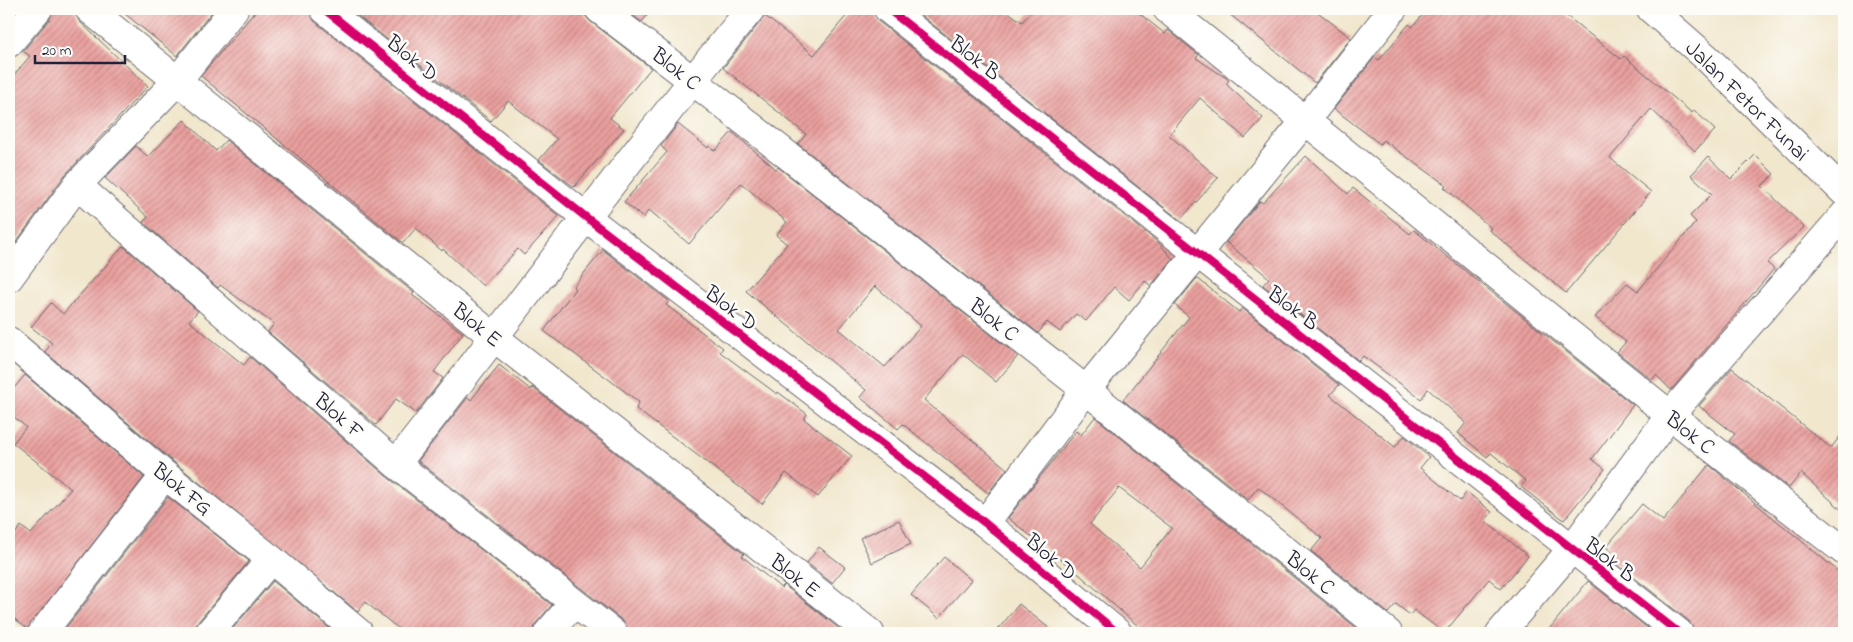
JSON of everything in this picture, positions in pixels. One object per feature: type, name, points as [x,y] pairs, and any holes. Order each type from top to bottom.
[{"type":"street","points":[[9,43],[38,9]]},
{"type":"street","name":"Blok E","points":[[89,9],[495,338],[870,633]]},
{"type":"street","points":[[9,278],[77,184],[178,80],[234,9]]},
{"type":"street","name":"Blok D","points":[[324,9],[587,218],[985,523],[1118,633]]},
{"type":"street","name":"Blok C","points":[[599,9],[1086,390],[1388,633]]},
{"type":"street","points":[[396,464],[692,80],[751,9]]},
{"type":"street","name":"Blok B","points":[[888,9],[1196,254],[1358,378],[1571,550],[1679,633]]},
{"type":"street","name":"Blok C","points":[[1167,9],[1670,416],[1844,551]]},
{"type":"street","points":[[985,523],[1086,390],[1305,121],[1393,9]]},
{"type":"street","name":"Jalan Fetor Funai","points":[[1651,9],[1707,58],[1844,192]]},
{"type":"street","name":"Blok F","points":[[77,184],[396,464],[573,604],[613,633]]},
{"type":"street","points":[[1500,633],[1571,550],[1670,416],[1844,215]]},
{"type":"street","name":"Blok FG","points":[[9,341],[165,475],[271,558],[358,633]]},
{"type":"street","points":[[42,633],[165,475]]},
{"type":"street","points":[[209,633],[271,558]]},
{"type":"street","points":[[548,633],[573,604]]},
{"type":"building","points":[[53,9],[74,9],[79,21],[148,86],[64,176],[9,252],[9,81],[30,56],[23,51],[50,19]]},
{"type":"building","points":[[119,9],[214,9],[177,56]]},
{"type":"building","points":[[257,9],[309,9],[314,21],[559,216],[524,255],[518,249],[483,286],[443,249],[442,251],[416,228],[403,243],[201,76]]},
{"type":"building","points":[[349,9],[584,9],[585,15],[590,21],[651,68],[610,118],[624,129],[574,187],[539,160],[557,139],[508,101],[491,121]]},
{"type":"building","points":[[624,9],[652,9],[642,22]]},
{"type":"building","points":[[852,9],[873,9],[878,21],[1159,243],[1173,259],[1151,286],[1145,281],[1129,300],[1114,287],[1086,321],[1076,314],[1060,332],[1047,322],[1038,333],[798,144],[806,134],[723,68],[765,16],[814,55]]},
{"type":"building","points":[[913,9],[1004,9],[1022,22],[1033,9],[1134,9],[1165,34],[1168,30],[1199,55],[1196,58],[1229,80],[1226,84],[1263,118],[1245,138],[1200,98],[1169,135],[1218,178],[1180,220]]},
{"type":"building","points":[[1223,9],[1314,9],[1351,38],[1315,83]]},
{"type":"building","points":[[1428,9],[1558,9],[1621,59],[1624,56],[1692,113],[1694,110],[1715,130],[1695,151],[1651,109],[1610,158],[1651,192],[1566,293],[1489,230],[1491,228],[1444,187],[1446,185],[1383,140],[1380,144],[1334,109],[1375,57],[1379,60],[1409,24],[1412,27]]},
{"type":"building","points":[[184,120],[216,151],[226,140],[414,293],[412,295],[463,333],[434,372],[443,378],[416,413],[396,399],[376,425],[268,332],[274,324],[220,285],[218,288],[143,222],[148,217],[105,178],[136,146],[148,157]]},
{"type":"building","points":[[678,124],[708,148],[709,146],[715,151],[732,132],[776,169],[778,167],[1018,356],[996,382],[963,354],[924,400],[1007,469],[988,493],[903,424],[898,429],[860,397],[866,390],[746,291],[787,244],[776,235],[787,222],[741,183],[689,244],[649,210],[643,218],[624,202],[667,152],[661,146]],"holes":[[[875,286],[921,326],[885,367],[839,329]]]},
{"type":"building","points":[[1755,155],[1774,174],[1762,186],[1804,227],[1767,263],[1774,269],[1671,390],[1656,375],[1652,380],[1617,352],[1626,342],[1595,317],[1627,283],[1638,291],[1696,222],[1690,216],[1712,194],[1691,175],[1708,157],[1731,179]]},
{"type":"building","points":[[1306,156],[1348,194],[1353,188],[1410,234],[1414,230],[1633,405],[1592,459],[1605,469],[1564,520],[1521,487],[1526,481],[1491,453],[1487,457],[1458,433],[1466,423],[1428,389],[1421,399],[1363,356],[1359,361],[1263,285],[1269,278],[1226,242],[1260,201],[1263,203]]},
{"type":"building","points":[[123,246],[198,311],[189,321],[244,365],[250,357],[386,476],[552,605],[536,623],[533,633],[404,633],[365,602],[358,612],[175,463],[45,352],[52,343],[31,327],[51,303],[63,314]]},
{"type":"building","points":[[603,250],[669,301],[666,305],[723,348],[720,352],[807,414],[804,419],[852,456],[818,497],[786,473],[762,504],[636,409],[639,402],[544,331],[575,289],[573,287]]},
{"type":"building","points":[[1197,278],[1239,312],[1242,308],[1339,385],[1330,395],[1395,447],[1404,436],[1429,457],[1420,468],[1460,501],[1467,492],[1492,512],[1485,521],[1528,556],[1501,589],[1489,579],[1444,633],[1414,610],[1410,615],[1396,604],[1388,613],[1311,551],[1322,538],[1258,487],[1248,500],[1123,400],[1189,317],[1175,305]]},
{"type":"building","points":[[499,365],[531,390],[532,387],[744,554],[742,556],[781,588],[784,585],[845,633],[628,633],[623,621],[418,461],[468,397],[471,400]]},
{"type":"building","points":[[1732,368],[1831,448],[1844,431],[1844,512],[1801,473],[1789,488],[1729,441],[1735,434],[1699,406]]},
{"type":"building","points":[[25,375],[144,477],[27,629],[9,614],[9,541],[21,526],[31,534],[71,489],[13,443],[26,427],[9,413],[9,394]]},
{"type":"building","points":[[1095,417],[1363,633],[1146,633],[1080,575],[1008,518],[1076,431],[1081,435]],"holes":[[[1119,488],[1172,528],[1140,567],[1090,524]]]},
{"type":"building","points":[[1709,465],[1844,576],[1844,633],[1694,633],[1689,621],[1608,557],[1612,552],[1606,547],[1642,504],[1663,521]]},
{"type":"building","points":[[168,497],[249,561],[197,623],[194,633],[62,633]]},
{"type":"building","points":[[899,520],[911,544],[872,563],[860,538]]},
{"type":"building","points":[[819,547],[845,567],[832,583],[807,563]]},
{"type":"building","points":[[944,557],[971,580],[939,618],[911,595]]},
{"type":"building","points":[[273,581],[335,633],[229,633]]},
{"type":"building","points":[[1588,581],[1654,633],[1546,633]]},
{"type":"building","points":[[1019,604],[1055,633],[995,633]]},
{"type":"cycle path","points":[[324,9],[587,218],[985,523],[1118,633]]},
{"type":"cycle path","points":[[888,9],[1679,633]]}]
